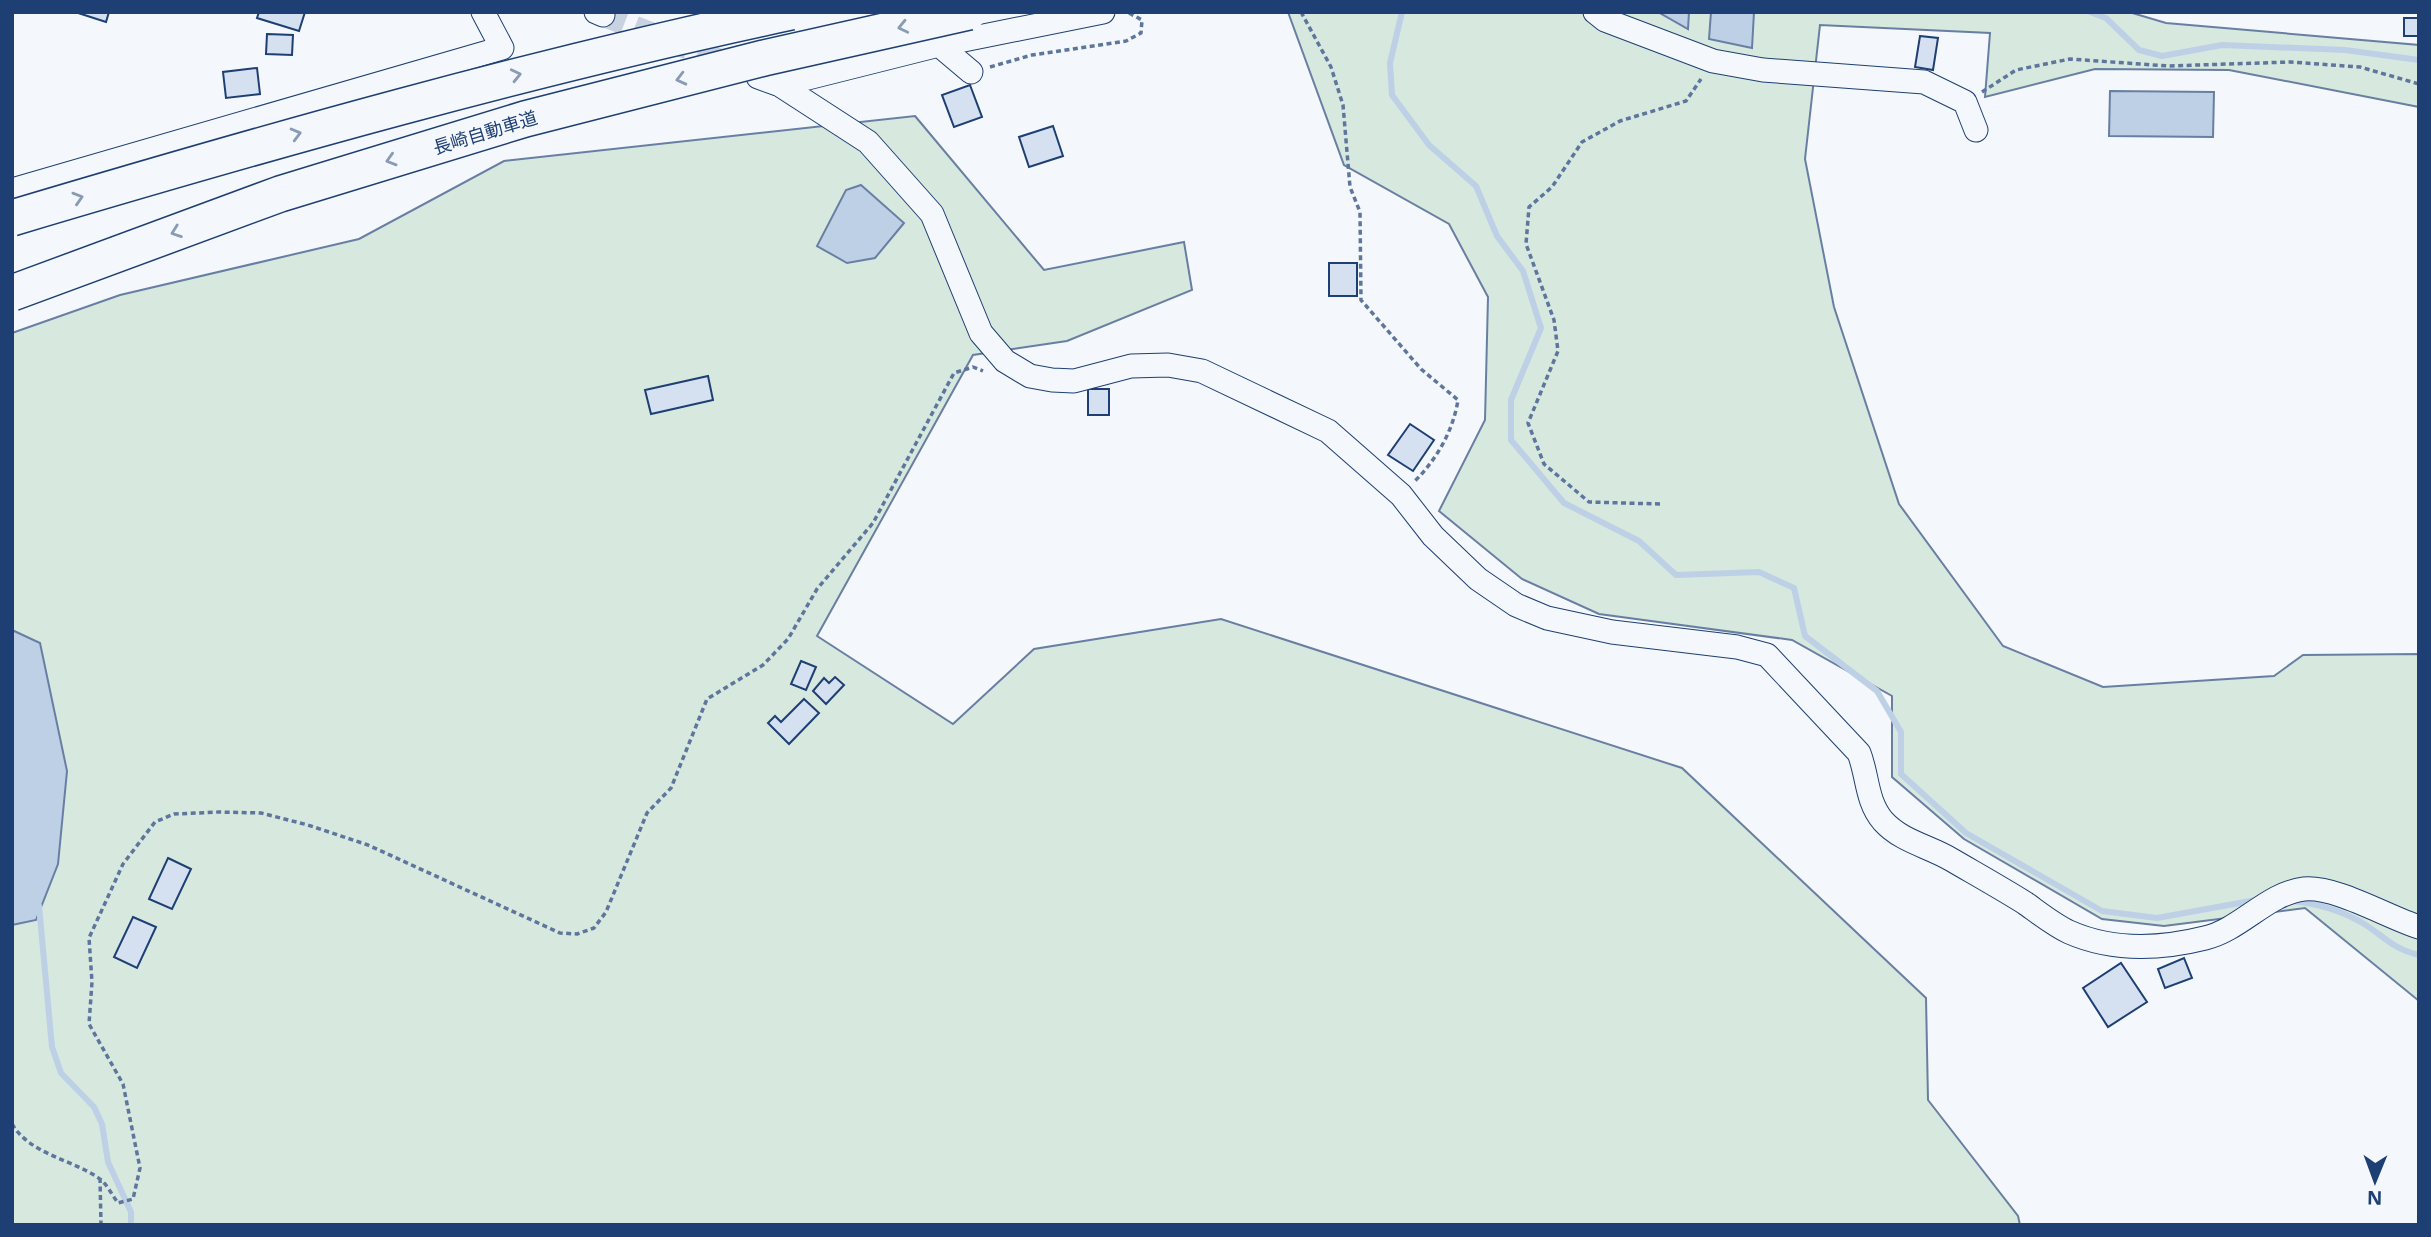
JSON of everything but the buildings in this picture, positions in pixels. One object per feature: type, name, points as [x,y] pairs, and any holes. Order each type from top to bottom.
[{"type":"highway","points":[[12,218],[270,140],[478,85],[791,12]]},
{"type":"highway","name":"長崎自動車道","points":[[12,293],[280,194],[525,119],[764,58],[969,12]]},
{"type":"street","points":[[12,190],[502,48],[483,12]]},
{"type":"street","points":[[1103,12],[769,81],[868,142],[932,214],[981,333],[1005,361],[1030,376],[1052,380],[1074,381],[1131,366],[1168,365],[1202,371],[1328,431],[1401,495],[1433,536],[1478,579],[1516,605],[1547,618],[1612,632],[1737,647],[1767,655],[1859,752],[1865,769],[1868,796],[1883,821],[1904,839],[1941,853],[2068,932],[2126,947],[2161,946],[2207,938],[2235,926],[2288,893],[2303,889],[2324,890],[2419,927]]},
{"type":"street","points":[[1595,12],[1605,20],[1713,61],[1763,70],[1924,82],[1965,102],[1976,130]]},
{"type":"street","points":[[939,45],[971,72]]},
{"type":"path","points":[[971,72],[1032,55],[1126,41],[1141,33],[1142,20],[1128,12]]},
{"type":"path","points":[[1301,12],[1331,67],[1343,105],[1350,187],[1360,212],[1361,300],[1421,369],[1458,400],[1454,425],[1426,470],[1401,495]]},
{"type":"path","points":[[1965,102],[2017,70],[2070,59],[2168,66],[2290,62],[2360,66],[2419,84]]},
{"type":"path","points":[[1660,504],[1590,502],[1544,464],[1528,423],[1558,351],[1554,320],[1526,244],[1529,207],[1552,187],[1582,142],[1620,121],[1686,101],[1713,61]]},
{"type":"path","points":[[12,1124],[18,1135],[48,1154],[100,1178],[118,1203],[133,1199],[140,1168],[124,1084],[89,1024],[92,982],[89,938],[123,863],[155,822],[174,814],[261,813],[308,825],[368,845],[560,933],[577,934],[594,928],[606,912],[647,813],[671,788],[707,699],[763,665],[788,639],[817,589],[873,523],[954,373],[973,367],[986,372]]},
{"type":"path","points":[[100,1178],[101,1225]]},
{"type":"shaded area","points":[[1288,12],[2129,12],[2166,23],[2419,45],[2419,107],[2229,70],[2095,69],[1985,97],[1990,33],[1820,25],[1805,159],[1834,307],[1899,504],[2003,646],[2103,687],[2274,676],[2303,655],[2419,654],[2419,1001],[2305,908],[2164,926],[2102,919],[1964,839],[1892,777],[1892,696],[1792,640],[1599,614],[1522,579],[1439,511],[1485,420],[1488,297],[1449,224],[1344,165]]},
{"type":"shaded area","points":[[915,116],[1044,270],[1184,242],[1192,290],[1067,341],[973,355],[817,636],[953,724],[1034,649],[1221,619],[1682,768],[1926,998],[1928,1100],[2018,1216],[2020,1225],[12,1225],[12,333],[120,295],[359,239],[504,161]]},
{"type":"water","points":[[1658,12],[1689,12],[1688,29]]},
{"type":"water","points":[[1711,12],[1754,12],[1752,48],[1709,39]]},
{"type":"water","points":[[2110,91],[2214,92],[2213,137],[2109,136]]},
{"type":"water","points":[[861,185],[904,223],[875,258],[847,263],[817,246],[846,190]]},
{"type":"water","points":[[12,630],[40,643],[67,771],[58,864],[36,920],[12,925]]},
{"type":"waterway","points":[[1402,12],[1390,63],[1392,95],[1429,145],[1476,186],[1497,236],[1523,271],[1541,328],[1511,400],[1511,440],[1564,503],[1639,541],[1676,575],[1759,572],[1794,588],[1805,636],[1877,691],[1901,732],[1901,774],[1966,833],[2102,911],[2157,918],[2256,900]]},
{"type":"waterway","points":[[2090,12],[2106,18],[2139,50],[2162,56],[2222,45],[2345,50],[2419,60]]},
{"type":"waterway","points":[[2291,901],[2318,905],[2344,914],[2395,945],[2419,955]]},
{"type":"waterway","points":[[39,906],[52,1047],[61,1073],[94,1107],[102,1124],[108,1162],[131,1212],[131,1225]]},
{"type":"tunnel","points":[[603,15],[737,67]]}]
